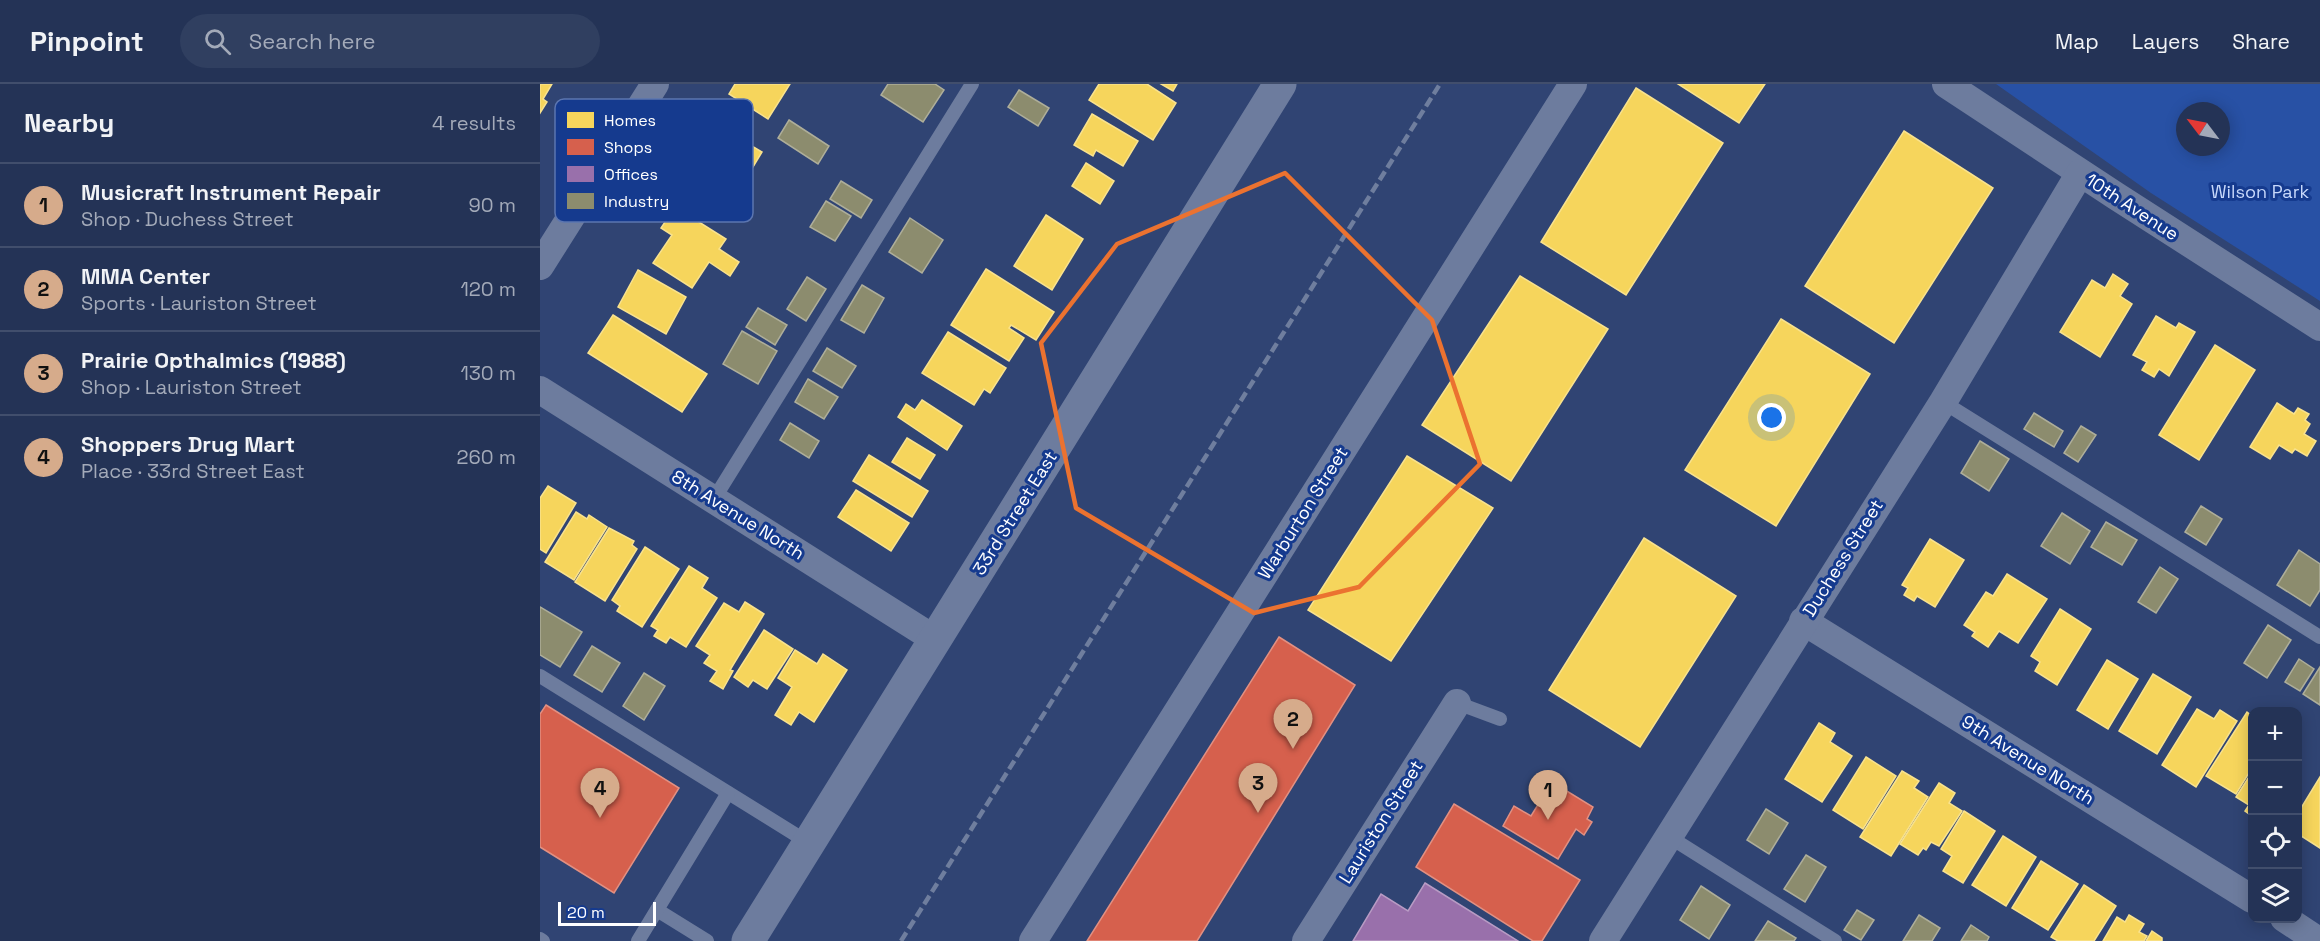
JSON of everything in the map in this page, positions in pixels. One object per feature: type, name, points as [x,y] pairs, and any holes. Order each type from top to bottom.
[{"type":"street","points":[[646,99],[655,84]]},
{"type":"street","name":"33rd Street East","points":[[748,941],[1280,84]]},
{"type":"street","name":"Warburton Street","points":[[1033,941],[1573,84]]},
{"type":"street","name":"10th Avenue","points":[[1946,84],[2320,327]]},
{"type":"street","name":"Duchess Street","points":[[1603,941],[1943,402],[2080,172]]},
{"type":"street","points":[[540,266],[568,222]]},
{"type":"street","name":"8th Avenue North","points":[[540,390],[936,639]]},
{"type":"street","name":"9th Avenue North","points":[[1803,621],[2248,895]]},
{"type":"street","name":"Lauriston Street","points":[[1306,941],[1456,703]]},
{"type":"street","points":[[2292,923],[2319,941]]},
{"type":"lane","points":[[714,499],[972,84]]},
{"type":"lane","points":[[1943,402],[2320,638]]},
{"type":"lane","points":[[542,682],[809,843]]},
{"type":"lane","points":[[1456,703],[1500,719]]},
{"type":"lane","points":[[638,941],[728,793]]},
{"type":"lane","points":[[1668,836],[1835,941]]},
{"type":"lane","points":[[657,910],[707,941]]},
{"type":"highlighted area","points":[[1285,173],[1432,320],[1480,464],[1359,587],[1254,613],[1076,508],[1041,343],[1117,244]]},
{"type":"green space","name":"Wilson Park","points":[[1996,84],[2320,84],[2320,301],[2151,193]]},
{"type":"building: Homes","points":[[540,84],[552,84],[543,99],[547,102],[540,113]]},
{"type":"building: Homes","points":[[735,84],[790,84],[768,119],[753,109],[753,99],[737,99],[729,94]]},
{"type":"building: Homes","points":[[1099,84],[1147,84],[1176,103],[1153,140],[1089,100]]},
{"type":"building: Homes","points":[[1161,84],[1177,84],[1173,91]]},
{"type":"building: Homes","points":[[1678,84],[1765,84],[1739,123]]},
{"type":"building: Homes","points":[[1636,88],[1723,143],[1626,295],[1541,242]]},
{"type":"building: Homes","points":[[1092,114],[1138,141],[1123,166],[1096,150],[1093,156],[1074,145]]},
{"type":"building: Homes","points":[[1904,131],[1993,188],[1894,343],[1805,286]]},
{"type":"building: Homes","points":[[753,147],[762,152],[753,167]]},
{"type":"building: Homes","points":[[1086,163],[1114,181],[1100,204],[1072,186]]},
{"type":"building: Homes","points":[[1046,215],[1083,239],[1052,290],[1014,266]]},
{"type":"building: Homes","points":[[665,222],[699,222],[726,239],[719,249],[739,262],[730,276],[709,262],[692,288],[653,263],[672,235],[661,228]]},
{"type":"building: Homes","points":[[986,269],[1054,312],[1036,340],[1011,325],[1009,328],[1024,338],[1009,361],[951,325]]},
{"type":"building: Homes","points":[[638,270],[686,297],[666,334],[618,307]]},
{"type":"building: Homes","points":[[2113,274],[2128,284],[2120,296],[2132,304],[2100,357],[2060,332],[2092,280],[2105,288]]},
{"type":"building: Homes","points":[[1520,276],[1608,329],[1511,481],[1422,425]]},
{"type":"building: Homes","points":[[613,315],[707,374],[682,412],[588,353]]},
{"type":"building: Homes","points":[[2156,316],[2176,328],[2179,323],[2195,332],[2169,376],[2159,369],[2154,377],[2142,370],[2147,362],[2133,355]]},
{"type":"building: Homes","points":[[1781,319],[1870,374],[1776,526],[1685,470]]},
{"type":"building: Homes","points":[[948,332],[1006,368],[990,393],[984,389],[974,405],[922,373]]},
{"type":"building: Homes","points":[[2215,345],[2255,370],[2199,460],[2159,435]]},
{"type":"building: Homes","points":[[922,400],[962,426],[947,450],[898,417],[906,404],[915,410]]},
{"type":"building: Homes","points":[[2277,403],[2294,414],[2298,408],[2309,414],[2305,420],[2310,424],[2304,434],[2316,441],[2307,456],[2295,449],[2292,453],[2279,445],[2270,459],[2250,447]]},
{"type":"building: Homes","points":[[907,438],[935,455],[920,479],[892,462]]},
{"type":"building: Homes","points":[[869,455],[928,491],[912,517],[853,481]]},
{"type":"building: Homes","points":[[1407,456],[1493,508],[1391,661],[1308,610]]},
{"type":"building: Homes","points":[[548,486],[576,503],[546,553],[540,549],[540,498]]},
{"type":"building: Homes","points":[[856,490],[909,523],[891,551],[838,517]]},
{"type":"building: Homes","points":[[576,512],[587,519],[589,515],[607,527],[574,580],[545,562]]},
{"type":"building: Homes","points":[[609,528],[634,541],[632,545],[637,549],[605,601],[575,582]]},
{"type":"building: Homes","points":[[1644,538],[1736,596],[1640,747],[1549,690]]},
{"type":"building: Homes","points":[[1930,539],[1964,560],[1935,607],[1917,596],[1914,601],[1904,595],[1908,588],[1902,585]]},
{"type":"building: Homes","points":[[645,547],[679,569],[642,627],[617,611],[620,606],[612,600]]},
{"type":"building: Homes","points":[[689,566],[708,578],[702,588],[717,598],[686,647],[670,637],[666,643],[654,636],[658,630],[651,626]]},
{"type":"building: Homes","points":[[2007,574],[2047,599],[2018,643],[1999,631],[1988,647],[1972,636],[1975,632],[1964,625],[1986,592],[1993,596]]},
{"type":"building: Homes","points":[[745,602],[764,614],[730,670],[733,671],[723,689],[710,681],[717,671],[704,663],[710,655],[696,646],[724,603],[739,612]]},
{"type":"building: Homes","points":[[2060,609],[2091,629],[2057,685],[2035,671],[2040,662],[2031,656]]},
{"type":"building: Homes","points":[[764,630],[793,649],[767,689],[753,680],[748,687],[734,677]]},
{"type":"building: Homes","points":[[795,650],[817,664],[823,654],[847,670],[814,722],[799,712],[791,725],[775,715],[792,687],[778,678]]},
{"type":"building: Homes","points":[[2107,660],[2138,679],[2108,729],[2077,710]]},
{"type":"building: Homes","points":[[2153,674],[2191,697],[2157,754],[2119,731]]},
{"type":"building: Homes","points":[[2197,709],[2214,719],[2220,710],[2237,721],[2196,787],[2162,765]]},
{"type":"building: Homes","points":[[2247,712],[2248,774],[2236,794],[2206,776]]},
{"type":"building: Homes","points":[[1819,723],[1835,733],[1830,742],[1852,756],[1822,802],[1785,779]]},
{"type":"building: Homes","points":[[1866,757],[1896,776],[1863,829],[1833,810]]},
{"type":"building: Homes","points":[[1902,771],[1919,781],[1914,788],[1928,797],[1891,856],[1860,837]]},
{"type":"building: Homes","points":[[2320,777],[2320,848],[2302,837],[2302,806]]},
{"type":"building: Homes","points":[[2248,778],[2248,804],[2236,797]]},
{"type":"building: Homes","points":[[1939,783],[1955,793],[1949,803],[1962,811],[1939,846],[1931,842],[1926,850],[1923,848],[1918,855],[1900,844]]},
{"type":"building: Homes","points":[[1964,811],[1995,831],[1963,883],[1943,871],[1952,856],[1941,849]]},
{"type":"building: Homes","points":[[2003,836],[2036,857],[2006,906],[1972,885]]},
{"type":"building: Homes","points":[[2041,861],[2078,884],[2048,930],[2012,908]]},
{"type":"building: Homes","points":[[2084,885],[2116,906],[2094,941],[2058,941],[2051,937]]},
{"type":"building: Homes","points":[[2129,915],[2144,924],[2139,932],[2147,936],[2144,941],[2103,941],[2117,917],[2125,922]]},
{"type":"building: Homes","points":[[2152,931],[2162,938],[2162,941],[2146,941]]},
{"type":"building: Shops","points":[[1279,637],[1355,685],[1197,941],[1087,941]]},
{"type":"building: Shops","points":[[546,705],[679,788],[614,893],[540,847],[540,714]]},
{"type":"building: Shops","points":[[1552,782],[1593,807],[1587,819],[1592,822],[1584,835],[1576,829],[1558,859],[1503,826],[1514,806],[1531,816]]},
{"type":"building: Shops","points":[[1454,804],[1580,880],[1542,941],[1533,941],[1416,867]]},
{"type":"building: Offices","points":[[1425,883],[1518,941],[1353,941],[1381,894],[1408,911]]},
{"type":"building: Industry","points":[[888,84],[935,84],[944,90],[923,122],[881,95]]},
{"type":"building: Industry","points":[[1019,90],[1049,108],[1038,126],[1008,107]]},
{"type":"building: Industry","points":[[789,120],[829,146],[818,164],[778,138]]},
{"type":"building: Industry","points":[[841,181],[872,200],[861,218],[830,199]]},
{"type":"building: Industry","points":[[826,201],[851,216],[835,241],[810,227]]},
{"type":"building: Industry","points":[[910,218],[943,240],[922,273],[889,252]]},
{"type":"building: Industry","points":[[807,277],[826,289],[806,321],[787,309]]},
{"type":"building: Industry","points":[[862,285],[884,298],[864,333],[841,320]]},
{"type":"building: Industry","points":[[758,308],[787,325],[775,345],[746,327]]},
{"type":"building: Industry","points":[[742,331],[777,351],[758,384],[723,364]]},
{"type":"building: Industry","points":[[827,348],[856,366],[842,388],[813,371]]},
{"type":"building: Industry","points":[[808,379],[838,397],[824,419],[795,402]]},
{"type":"building: Industry","points":[[2034,413],[2063,431],[2054,447],[2024,429]]},
{"type":"building: Industry","points":[[790,423],[819,441],[809,458],[780,440]]},
{"type":"building: Industry","points":[[2081,426],[2096,435],[2078,462],[2064,453]]},
{"type":"building: Industry","points":[[1980,441],[2009,459],[1989,491],[1961,473]]},
{"type":"building: Industry","points":[[2201,506],[2222,519],[2206,545],[2185,532]]},
{"type":"building: Industry","points":[[2062,513],[2090,531],[2070,564],[2041,546]]},
{"type":"building: Industry","points":[[2106,522],[2137,540],[2122,565],[2091,547]]},
{"type":"building: Industry","points":[[2299,550],[2320,564],[2320,590],[2310,606],[2277,585]]},
{"type":"building: Industry","points":[[2160,567],[2178,579],[2156,613],[2138,602]]},
{"type":"building: Industry","points":[[540,607],[582,632],[560,667],[540,655]]},
{"type":"building: Industry","points":[[2268,625],[2291,640],[2267,678],[2244,663]]},
{"type":"building: Industry","points":[[592,646],[620,663],[602,692],[574,675]]},
{"type":"building: Industry","points":[[2299,659],[2314,669],[2300,691],[2285,682]]},
{"type":"building: Industry","points":[[2320,667],[2320,705],[2303,694]]},
{"type":"building: Industry","points":[[644,673],[665,686],[644,720],[623,706]]},
{"type":"building: Industry","points":[[1766,809],[1788,823],[1769,854],[1747,840]]},
{"type":"building: Industry","points":[[1806,855],[1826,867],[1805,902],[1784,889]]},
{"type":"building: Industry","points":[[1701,886],[1730,905],[1709,939],[1680,920]]},
{"type":"building: Industry","points":[[1857,910],[1874,920],[1861,940],[1844,930]]},
{"type":"building: Industry","points":[[1919,915],[1940,928],[1932,941],[1903,941]]},
{"type":"building: Industry","points":[[1768,921],[1796,938],[1794,941],[1755,941]]},
{"type":"building: Industry","points":[[1971,925],[1989,937],[1987,941],[1961,941]]},
{"type":"railway","points":[[901,941],[1440,84]]},
{"type":"place","name":"MMA Center","points":[[1293,749]]},
{"type":"place","name":"Prairie Opthalmics (1988)","points":[[1258,813]]},
{"type":"place","name":"Shoppers Drug Mart","points":[[600,818]]},
{"type":"place","name":"Musicraft Instrument Repair","points":[[1548,820]]}]
